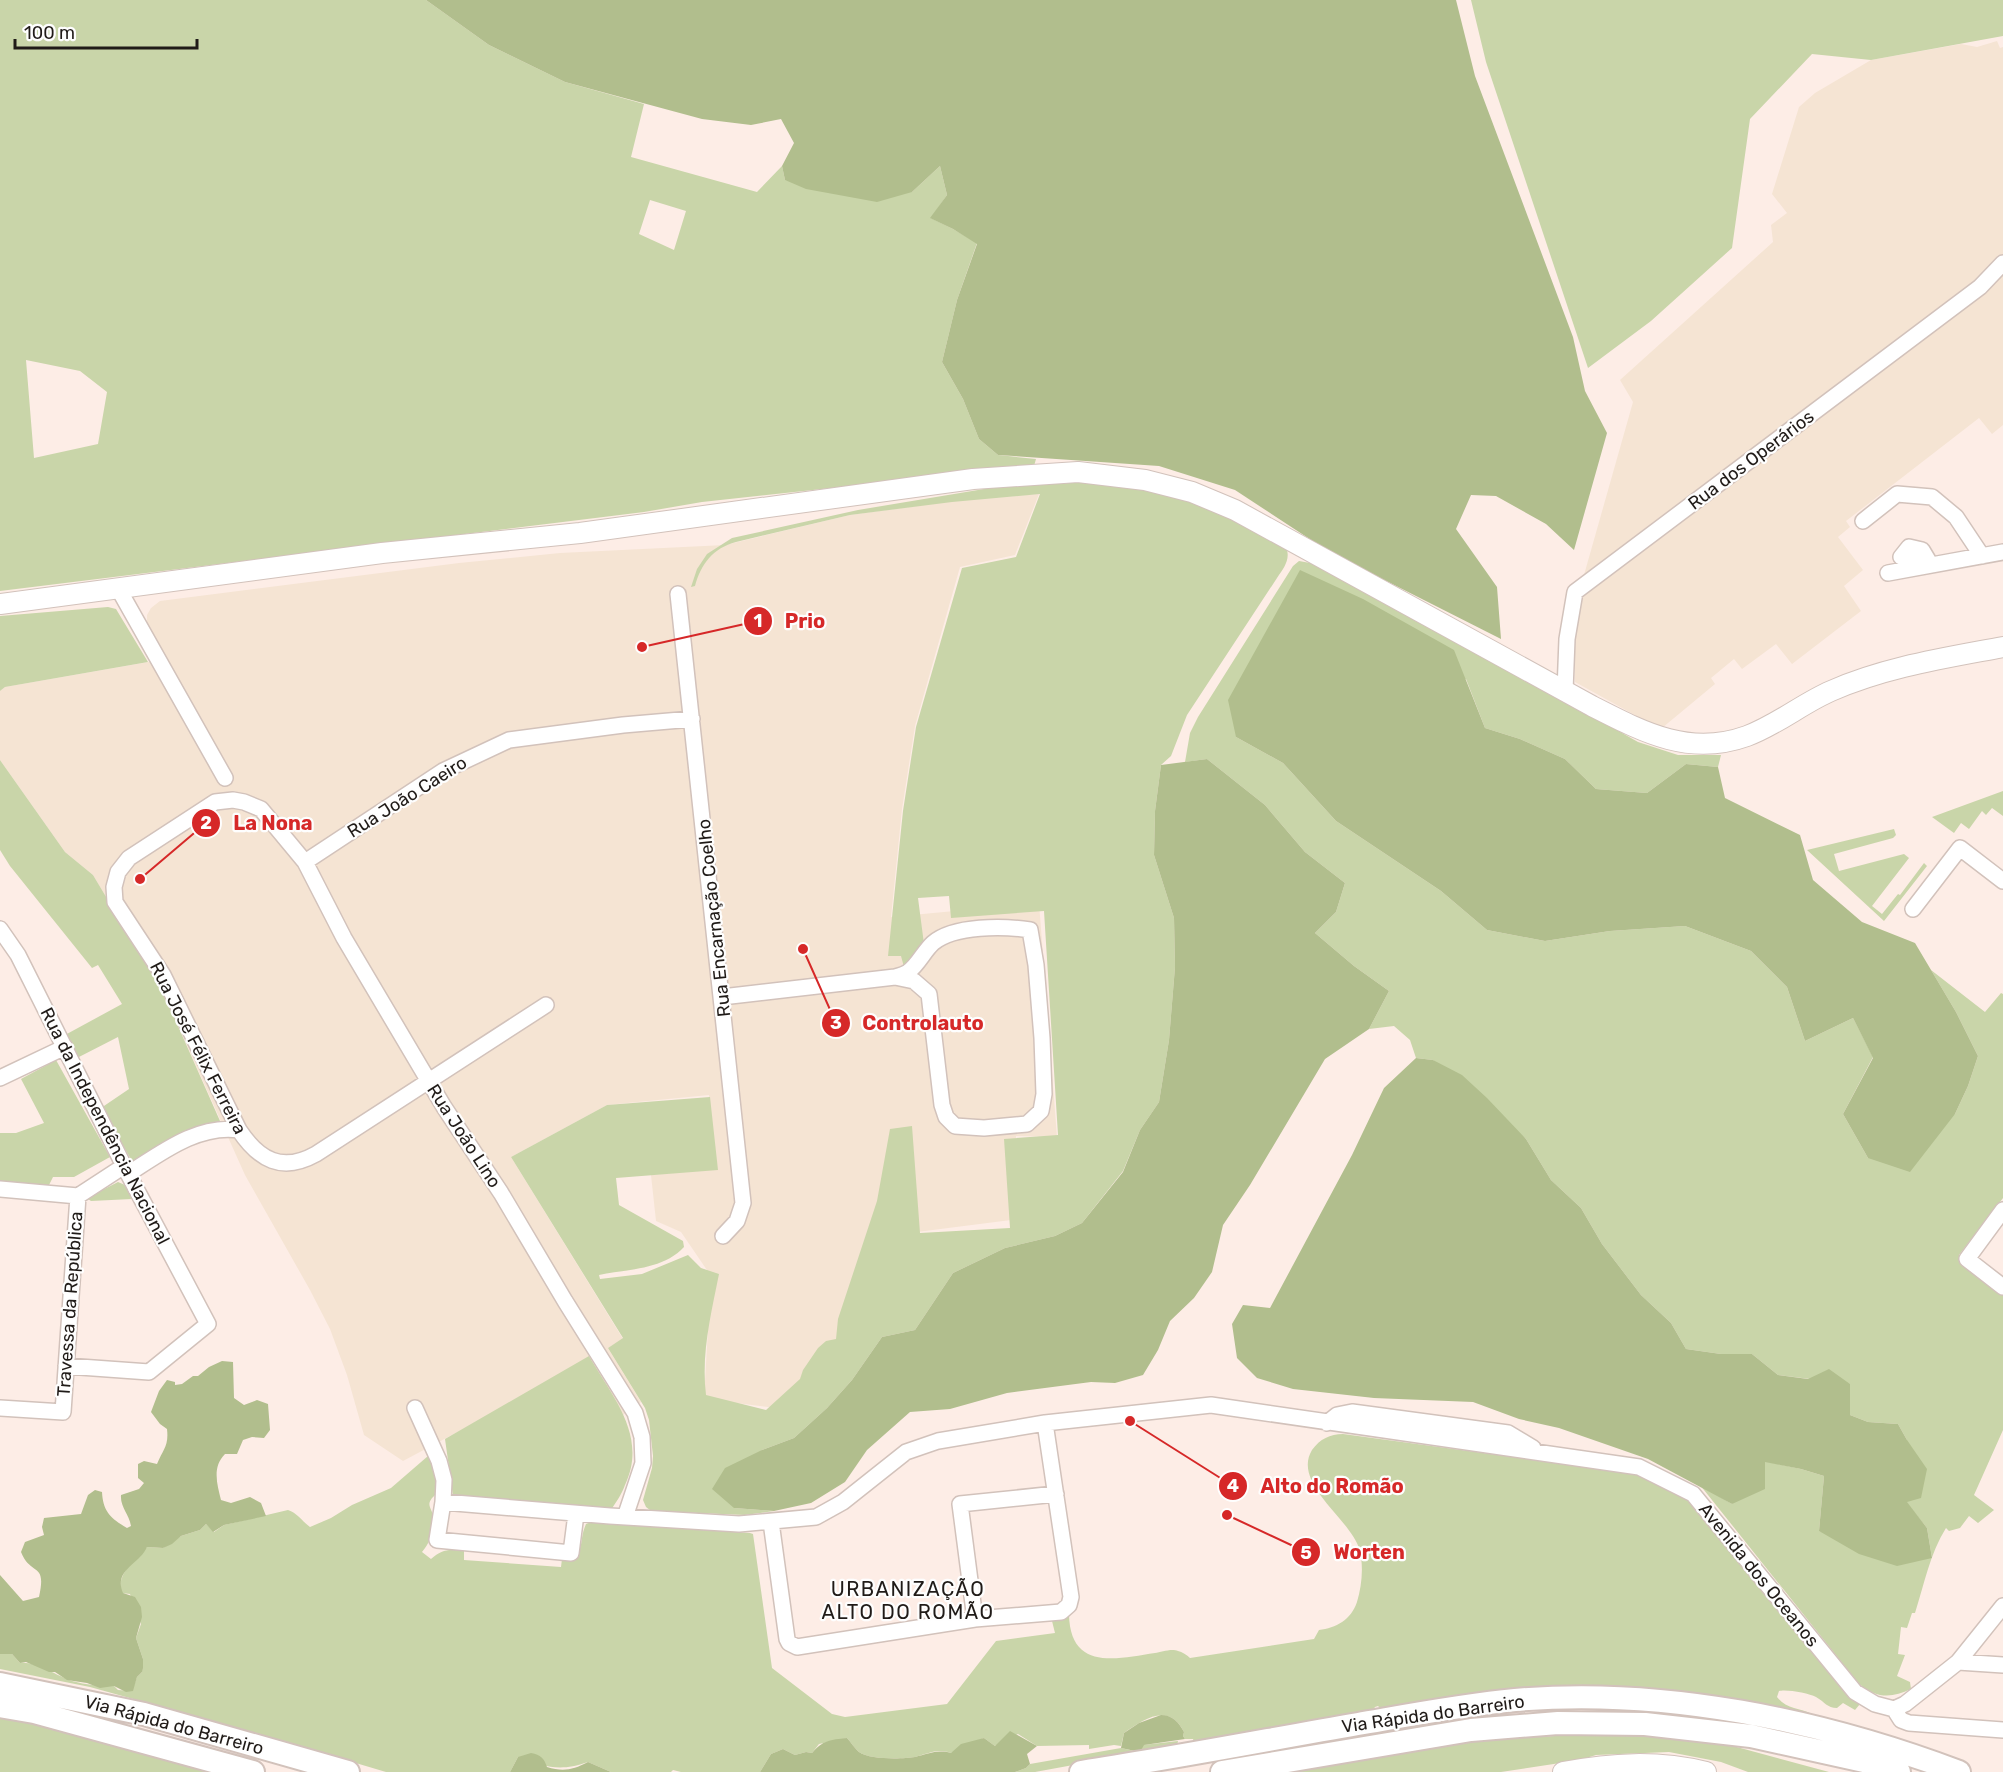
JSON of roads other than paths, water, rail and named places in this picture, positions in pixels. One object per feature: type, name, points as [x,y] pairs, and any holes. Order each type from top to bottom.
[{"type":"highway","name":"Via Rápida do Barreiro","points":[[0,1684],[144,1714],[348,1772]]},
{"type":"highway","name":"Via Rápida do Barreiro","points":[[1081,1772],[1443,1709],[1516,1700],[1590,1698],[1679,1703],[1767,1715],[1894,1749],[1959,1772]]},
{"type":"highway","name":"Via Rápida do Barreiro","points":[[0,1706],[34,1712],[253,1772]]},
{"type":"highway","name":"Via Rápida do Barreiro","points":[[1222,1772],[1471,1730],[1558,1723],[1645,1725],[1751,1737],[1864,1761],[1899,1772]]},
{"type":"highway","points":[[1832,1755],[1871,1772]]},
{"type":"main road","points":[[0,604],[382,553],[580,533],[973,479],[1078,472],[1145,480],[1191,492],[1235,510],[1636,729],[1669,740],[1705,745],[1747,736],[1831,691],[1893,669],[2003,647]]},
{"type":"main road","points":[[1563,1772],[1621,1767],[1673,1766],[1706,1772]]},
{"type":"street","name":"Rua dos Operários","points":[[1565,691],[1568,639],[1575,592],[1980,287],[2003,263]]},
{"type":"street","points":[[1863,521],[1897,494],[1932,497],[1956,517],[1982,556]]},
{"type":"street","points":[[1888,573],[2003,552]]},
{"type":"street","points":[[118,588],[225,778]]},
{"type":"street","name":"Rua Encarnação Coelho","points":[[678,594],[743,1203],[737,1221],[723,1236]]},
{"type":"street","name":"Rua João Caeiro","points":[[305,862],[443,771],[509,740],[623,724],[692,719]]},
{"type":"street","name":"Rua João Lino","points":[[215,802],[233,800],[261,809],[305,862],[344,938],[429,1080],[635,1413],[642,1437],[643,1463],[626,1517]]},
{"type":"street","name":"Rua José Félix Ferreira","points":[[215,802],[129,858],[118,872],[114,897],[117,907],[163,975],[239,1130],[253,1149],[261,1155],[285,1163],[303,1161],[546,1005]]},
{"type":"street","points":[[1913,909],[1960,849],[2003,881]]},
{"type":"street","name":"Rua da Independência Nacional","points":[[0,929],[18,956],[126,1170],[208,1324],[149,1372],[66,1366]]},
{"type":"street","points":[[722,997],[895,977],[909,972],[933,943],[946,935],[971,929],[1030,930],[1036,965],[1042,1038],[1044,1094],[1041,1111],[1027,1124],[984,1128],[955,1126],[946,1117],[942,1105],[929,994],[914,981],[895,977]]},
{"type":"street","points":[[0,1078],[65,1047]]},
{"type":"street","points":[[0,1189],[78,1196],[182,1141],[202,1134],[228,1129],[239,1130]]},
{"type":"street","name":"Travessa da República","points":[[0,1408],[63,1412],[78,1196]]},
{"type":"street","points":[[2003,1210],[1967,1258],[2003,1287]]},
{"type":"street","name":"Avenida dos Oceanos","points":[[443,1502],[576,1514],[739,1524],[816,1517],[843,1502],[906,1452],[927,1444],[1046,1423],[1211,1405],[1327,1423],[1337,1415],[1352,1412],[1508,1433],[1538,1451],[1639,1467],[1693,1494],[1855,1692],[1875,1704],[1894,1709],[1901,1720],[1909,1723],[2003,1730]]},
{"type":"street","points":[[415,1408],[440,1465],[444,1480],[437,1540],[571,1553],[576,1514]]},
{"type":"street","points":[[771,1522],[787,1639],[792,1646],[801,1648],[975,1619],[1060,1612],[1069,1605],[1071,1597],[1046,1423]]},
{"type":"street","points":[[975,1619],[960,1504],[1056,1494]]},
{"type":"street","points":[[1894,1709],[1905,1704],[1958,1662],[2003,1606]]},
{"type":"street","points":[[1958,1662],[2003,1665]]},
{"type":"place","name":"Prio","points":[[642,647]]},
{"type":"place","name":"La Nona","points":[[140,879]]},
{"type":"place","name":"Controlauto","points":[[803,949]]},
{"type":"place","name":"Alto do Romão","points":[[1130,1421]]},
{"type":"place","name":"Worten","points":[[1227,1515]]},
{"type":"district","name":"URBANIZAÇÃO ALTO DO ROMÃO","points":[[908,1600]]}]
